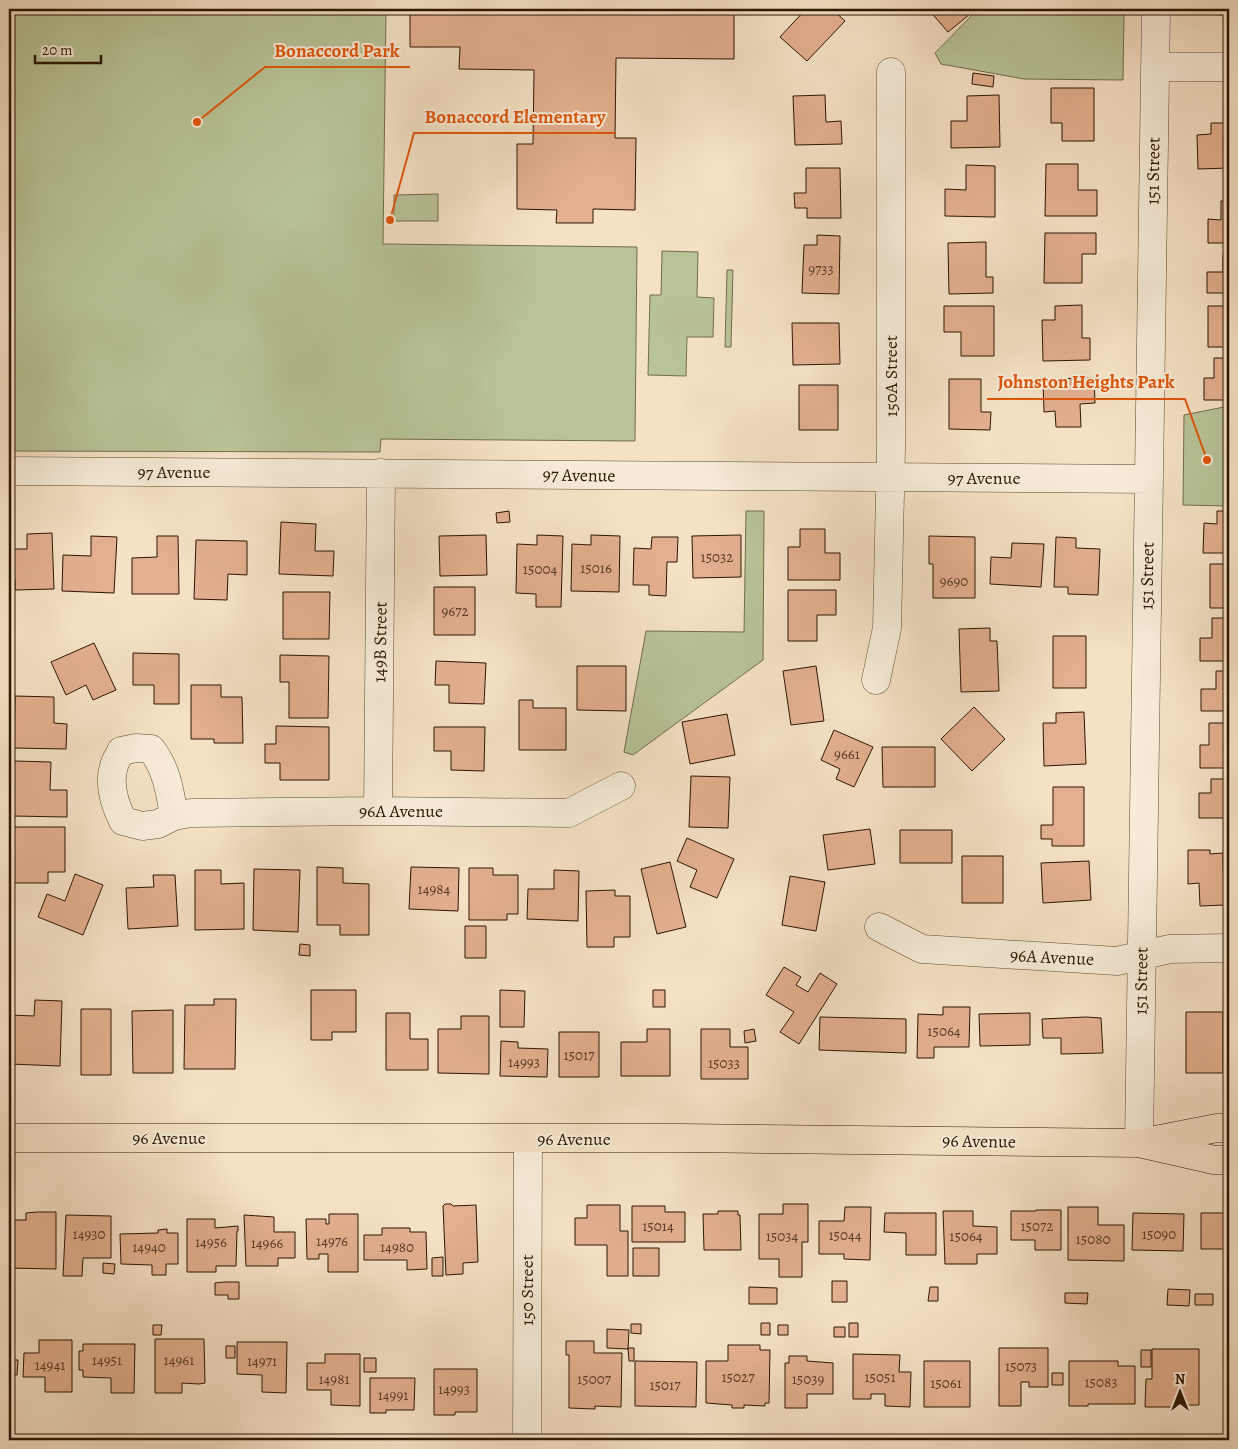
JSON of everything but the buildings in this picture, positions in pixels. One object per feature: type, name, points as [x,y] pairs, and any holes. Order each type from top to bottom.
[{"type":"main road","name":"96 Avenue","points":[[9,1138],[702,1138],[1139,1143],[1217,1128],[1229,1128]]},
{"type":"main road","name":"96 Avenue","points":[[1139,1143],[1214,1160],[1229,1160]]},
{"type":"street","name":"151 Street","points":[[1139,1143],[1156,9]]},
{"type":"street","points":[[1155,67],[1229,67]]},
{"type":"street","name":"150A Street","points":[[876,680],[887,628],[890,477],[891,72]]},
{"type":"street","name":"97 Avenue","points":[[9,470],[1149,479]]},
{"type":"street","name":"149B Street","points":[[378,811],[381,473]]},
{"type":"street","name":"96A Avenue","points":[[174,816],[191,813],[378,811],[569,813],[621,786]]},
{"type":"street","name":"96A Avenue","points":[[879,927],[922,950],[1117,961],[1170,949],[1229,948]]},
{"type":"street","name":"150 Street","points":[[527,1440],[528,1139]]},
{"type":"green space","points":[[9,9],[386,9],[383,244],[637,247],[635,441],[381,439],[380,452],[9,451]]},
{"type":"green space","points":[[978,9],[1124,9],[1123,80],[1024,79],[941,64],[935,53]]},
{"type":"green space","points":[[438,194],[438,221],[394,221],[394,195]]},
{"type":"green space","points":[[662,251],[698,252],[697,297],[714,298],[713,337],[687,337],[686,376],[648,375],[650,295],[661,295]]},
{"type":"green space","points":[[727,270],[733,270],[731,347],[725,347]]},
{"type":"green space","points":[[1229,406],[1229,506],[1183,505],[1184,415]]},
{"type":"green space","points":[[746,511],[764,511],[763,660],[633,755],[624,752],[646,631],[744,632]]},
{"type":"place","name":"Bonaccord Park","points":[[197,122]]},
{"type":"place","name":"Bonaccord Elementary","points":[[390,220]]},
{"type":"place","name":"Johnston Heights Park","points":[[1207,460]]}]
